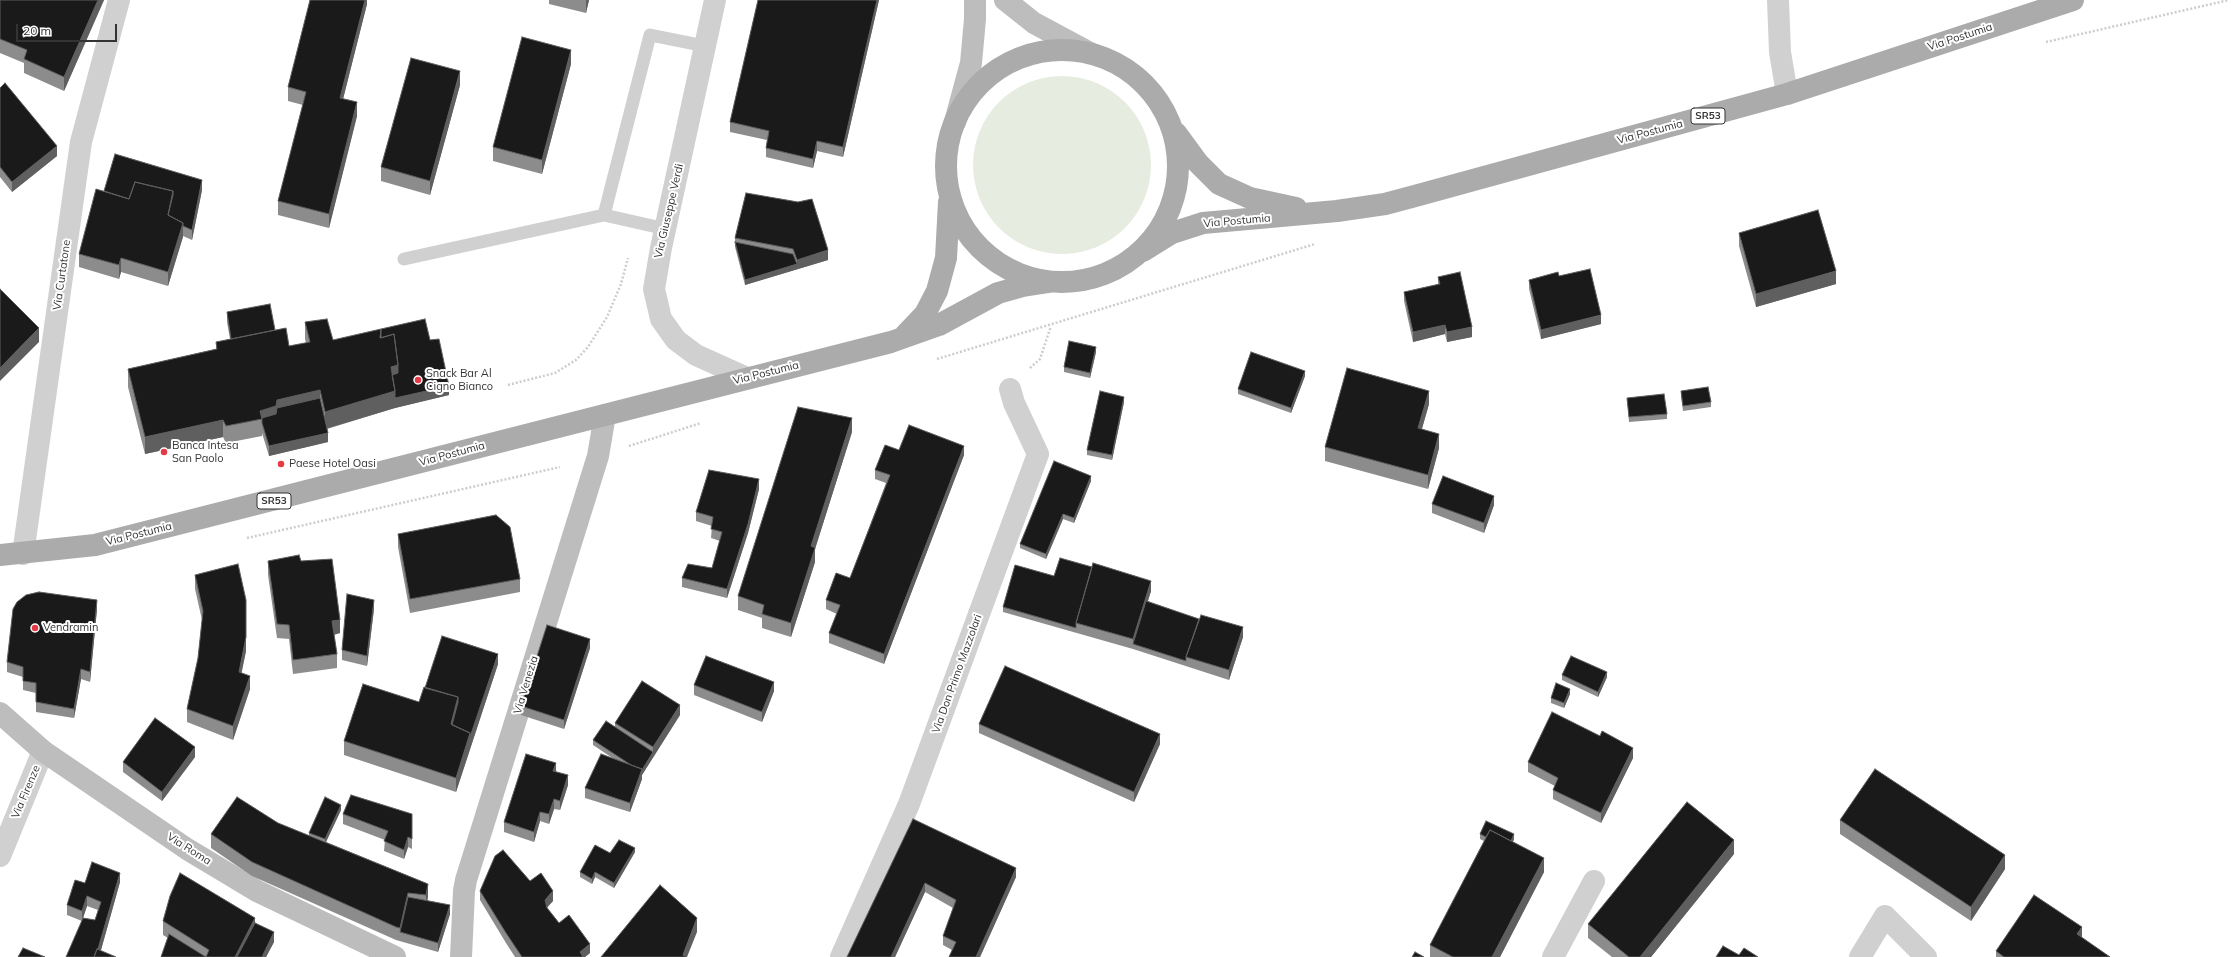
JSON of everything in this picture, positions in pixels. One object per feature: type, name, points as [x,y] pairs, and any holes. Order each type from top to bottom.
[{"type":"main road","name":"Via Postumia","points":[[1143,251],[1172,233],[1203,223],[1337,211],[1385,204],[1415,196],[1787,94],[2073,0]]},
{"type":"main road","points":[[902,338],[925,314],[937,291],[946,258],[948,192],[945,168],[948,145],[955,122],[966,101],[982,82],[1000,67],[1022,57],[1044,52],[1067,50],[1090,53],[1112,61],[1132,73],[1149,88],[1163,107],[1173,128],[1178,150],[1179,174],[1175,197],[1167,218],[1154,238],[1143,251],[1119,268],[1097,278],[1073,282],[1049,282],[1026,277],[1015,272],[984,253],[968,236],[956,215],[948,192]]},
{"type":"main road","name":"Via Postumia","points":[[1173,128],[1198,163],[1219,184],[1231,191],[1250,198],[1288,207],[1337,211]]},
{"type":"main road","name":"Via Postumia","points":[[0,555],[23,554],[95,545],[297,495],[523,435],[902,338],[939,325],[998,293],[1023,286],[1049,282]]},
{"type":"street","name":"Via Curtatone","points":[[23,554],[81,142],[119,0]]},
{"type":"street","name":"Via Giuseppe Verdi","points":[[715,0],[656,273],[654,289],[661,319],[676,340],[696,355],[747,378]]},
{"type":"street","points":[[955,122],[971,63],[975,24],[975,0]]},
{"type":"street","points":[[1005,0],[1034,23],[1090,53]]},
{"type":"street","points":[[1778,0],[1780,52],[1787,94]]},
{"type":"street","name":"Via Don Primo Mazzolari","points":[[841,957],[909,804],[1038,454],[1014,403],[1010,389]]},
{"type":"street","name":"Via Venezia","points":[[461,957],[464,891],[466,880],[598,456],[605,415]]},
{"type":"street","name":"Via Roma","points":[[0,713],[44,751],[187,849],[244,883],[395,957]]},
{"type":"street","name":"Via Firenze","points":[[0,856],[44,751]]},
{"type":"street","points":[[1554,957],[1594,881]]},
{"type":"street","points":[[1860,957],[1886,916],[1926,957]]},
{"type":"lane","points":[[604,215],[650,35],[705,46]]},
{"type":"lane","points":[[404,259],[604,215],[666,229]]},
{"type":"path","points":[[1010,389],[1040,359],[1051,326]]},
{"type":"path","points":[[265,535],[560,466]]},
{"type":"shaded area","points":[[1053,76],[1071,76],[1104,86],[1119,96],[1131,108],[1141,123],[1147,139],[1151,156],[1151,174],[1147,191],[1141,207],[1131,222],[1119,234],[1104,244],[1088,250],[1071,254],[1053,254],[1020,244],[1005,234],[993,222],[983,207],[977,191],[973,174],[973,156],[983,123],[993,108],[1005,96],[1020,86],[1036,80]]},
{"type":"building","points":[[0,0],[98,0],[64,77],[24,59],[27,50],[0,39]]},
{"type":"building","points":[[310,0],[365,0],[340,98],[357,102],[329,214],[278,201],[306,92],[288,87]]},
{"type":"building","points":[[758,0],[877,0],[843,147],[817,141],[813,159],[766,148],[769,131],[730,122]]},
{"type":"building","points":[[522,37],[571,50],[542,160],[493,147]]},
{"type":"building","points":[[411,58],[460,71],[430,181],[381,167]]},
{"type":"building","points":[[5,83],[57,146],[12,182],[0,167],[0,88]]},
{"type":"building","points":[[115,154],[202,180],[192,230],[183,226],[183,223],[168,215],[173,191],[135,182],[129,199],[104,191]]},
{"type":"building","points":[[135,182],[173,191],[168,215],[183,223],[168,272],[121,258],[119,265],[79,254],[96,189],[129,199]]},
{"type":"building","points":[[746,193],[798,202],[812,199],[828,250],[797,260],[793,249],[735,238]]},
{"type":"building","points":[[1818,210],[1836,271],[1756,294],[1739,233]]},
{"type":"building","points":[[735,242],[793,254],[797,264],[745,280]]},
{"type":"building","points":[[1590,269],[1601,315],[1541,330],[1529,280],[1558,272],[1559,276]]},
{"type":"building","points":[[1460,272],[1472,327],[1447,332],[1445,325],[1413,332],[1404,292],[1440,284],[1438,277]]},
{"type":"building","points":[[0,289],[39,328],[0,368]]},
{"type":"building","points":[[270,304],[275,330],[231,339],[227,312]]},
{"type":"building","points":[[327,319],[333,340],[381,329],[380,338],[394,334],[398,365],[391,367],[395,391],[325,412],[320,390],[277,400],[276,406],[260,411],[262,419],[226,426],[223,420],[145,437],[128,369],[217,349],[216,342],[286,328],[289,346],[310,342],[305,322]]},
{"type":"building","points":[[425,319],[430,340],[439,339],[449,386],[395,398],[392,375],[398,373],[398,365],[394,334],[381,338],[381,329]]},
{"type":"building","points":[[1069,341],[1096,347],[1090,373],[1064,367]]},
{"type":"building","points":[[1251,352],[1305,371],[1291,408],[1238,389]]},
{"type":"building","points":[[1347,368],[1429,391],[1418,428],[1439,434],[1428,475],[1325,447]]},
{"type":"building","points":[[1708,387],[1711,402],[1683,406],[1681,391]]},
{"type":"building","points":[[1100,391],[1124,397],[1112,455],[1087,450]]},
{"type":"building","points":[[1664,394],[1667,414],[1629,417],[1627,398]]},
{"type":"building","points":[[320,398],[328,433],[269,446],[262,423],[262,418],[276,414],[277,408]]},
{"type":"building","points":[[798,407],[852,418],[811,546],[815,548],[791,623],[762,614],[764,605],[738,596]]},
{"type":"building","points":[[909,425],[964,446],[884,654],[829,633],[840,605],[826,600],[836,573],[850,578],[890,475],[875,470],[885,445],[899,450]]},
{"type":"building","points":[[1054,461],[1091,476],[1074,518],[1063,514],[1046,554],[1020,544]]},
{"type":"building","points":[[709,470],[759,479],[748,524],[727,589],[682,578],[688,564],[712,568],[722,532],[711,529],[713,517],[696,512]]},
{"type":"building","points":[[1443,476],[1494,496],[1484,523],[1432,504]]},
{"type":"building","points":[[496,515],[510,527],[520,579],[410,599],[398,534]]},
{"type":"building","points":[[299,555],[301,561],[332,559],[340,620],[332,621],[337,654],[293,660],[289,625],[277,624],[268,561]]},
{"type":"building","points":[[1060,558],[1092,567],[1076,623],[1076,628],[1003,607],[1015,565],[1054,576]]},
{"type":"building","points":[[1093,563],[1151,581],[1133,639],[1076,623]]},
{"type":"building","points":[[238,564],[246,600],[246,637],[239,672],[250,676],[233,726],[187,709],[198,658],[203,611],[195,575]]},
{"type":"building","points":[[39,592],[97,600],[90,672],[81,669],[74,709],[36,702],[36,683],[23,681],[23,667],[7,662],[13,609],[17,602],[26,595]]},
{"type":"building","points":[[347,594],[374,600],[367,656],[342,650]]},
{"type":"building","points":[[1146,601],[1199,619],[1186,661],[1133,644]]},
{"type":"building","points":[[1201,615],[1243,627],[1229,670],[1186,657]]},
{"type":"building","points":[[547,625],[590,639],[564,720],[521,706]]},
{"type":"building","points":[[442,636],[498,654],[470,737],[470,733],[452,725],[458,697],[425,688]]},
{"type":"building","points":[[706,656],[774,682],[762,712],[694,685]]},
{"type":"building","points":[[1571,656],[1607,672],[1598,692],[1562,675]]},
{"type":"building","points":[[1005,666],[1160,734],[1134,792],[979,724]]},
{"type":"building","points":[[642,681],[680,705],[653,747],[615,723]]},
{"type":"building","points":[[1556,683],[1570,689],[1564,703],[1551,698]]},
{"type":"building","points":[[363,684],[419,702],[424,687],[458,697],[451,724],[470,733],[456,778],[344,741]]},
{"type":"building","points":[[1552,712],[1600,736],[1602,731],[1633,748],[1601,813],[1553,790],[1558,778],[1528,762]]},
{"type":"building","points":[[155,718],[195,747],[162,792],[123,762]]},
{"type":"building","points":[[606,721],[653,752],[642,770],[631,765],[593,740]]},
{"type":"building","points":[[526,754],[556,763],[553,771],[568,775],[560,801],[554,799],[549,814],[540,812],[534,832],[504,822]]},
{"type":"building","points":[[601,754],[642,769],[630,803],[585,788]]},
{"type":"building","points":[[1875,769],[2005,855],[1971,907],[1840,820]]},
{"type":"building","points":[[351,795],[412,814],[412,839],[408,837],[404,850],[384,841],[388,831],[343,814]]},
{"type":"building","points":[[237,797],[278,823],[428,884],[426,895],[408,893],[400,928],[252,862],[211,834]]},
{"type":"building","points":[[325,797],[341,805],[325,839],[309,833]]},
{"type":"building","points":[[1687,802],[1734,840],[1640,957],[1629,957],[1588,924]]},
{"type":"building","points":[[913,819],[1016,868],[976,957],[949,957],[956,942],[943,936],[956,900],[925,883],[891,957],[847,957]]},
{"type":"building","points":[[1486,821],[1514,834],[1511,841],[1490,830],[1486,837],[1480,834]]},
{"type":"building","points":[[1490,830],[1544,858],[1492,957],[1453,957],[1430,945]]},
{"type":"building","points":[[619,840],[635,848],[614,883],[595,872],[592,879],[580,872],[595,845],[610,853]]},
{"type":"building","points":[[503,850],[530,881],[541,873],[553,891],[545,900],[547,908],[559,923],[569,915],[590,944],[580,952],[583,957],[522,957],[480,891],[495,856]]},
{"type":"building","points":[[92,862],[120,873],[98,949],[94,957],[66,957],[83,918],[95,920],[101,902],[87,896],[82,911],[67,905],[75,880],[85,883]]},
{"type":"building","points":[[180,873],[255,918],[235,957],[206,957],[209,950],[163,921],[170,896]]},
{"type":"building","points":[[660,885],[697,918],[683,955],[687,957],[601,957]]},
{"type":"building","points":[[2034,895],[2082,927],[2077,934],[2110,957],[2004,957],[1996,951]]},
{"type":"building","points":[[408,897],[450,905],[438,943],[400,932]]},
{"type":"building","points":[[255,923],[274,932],[262,957],[237,957]]},
{"type":"building","points":[[169,934],[206,957],[161,957]]},
{"type":"building","points":[[1723,946],[1739,955],[1744,948],[1758,957],[1716,957]]},
{"type":"building","points":[[23,948],[45,957],[18,957]]},
{"type":"building","points":[[97,949],[116,957],[94,957]]},
{"type":"building","points":[[1415,952],[1424,957],[1412,957]]},
{"type":"place","name":"Snack Bar Al Cigno Bianco","points":[[418,380]]},
{"type":"place","name":"Banca Intesa San Paolo","points":[[164,452]]},
{"type":"place","name":"Paese Hotel Oasi","points":[[281,464]]},
{"type":"place","name":"Vendramin","points":[[35,628]]}]
